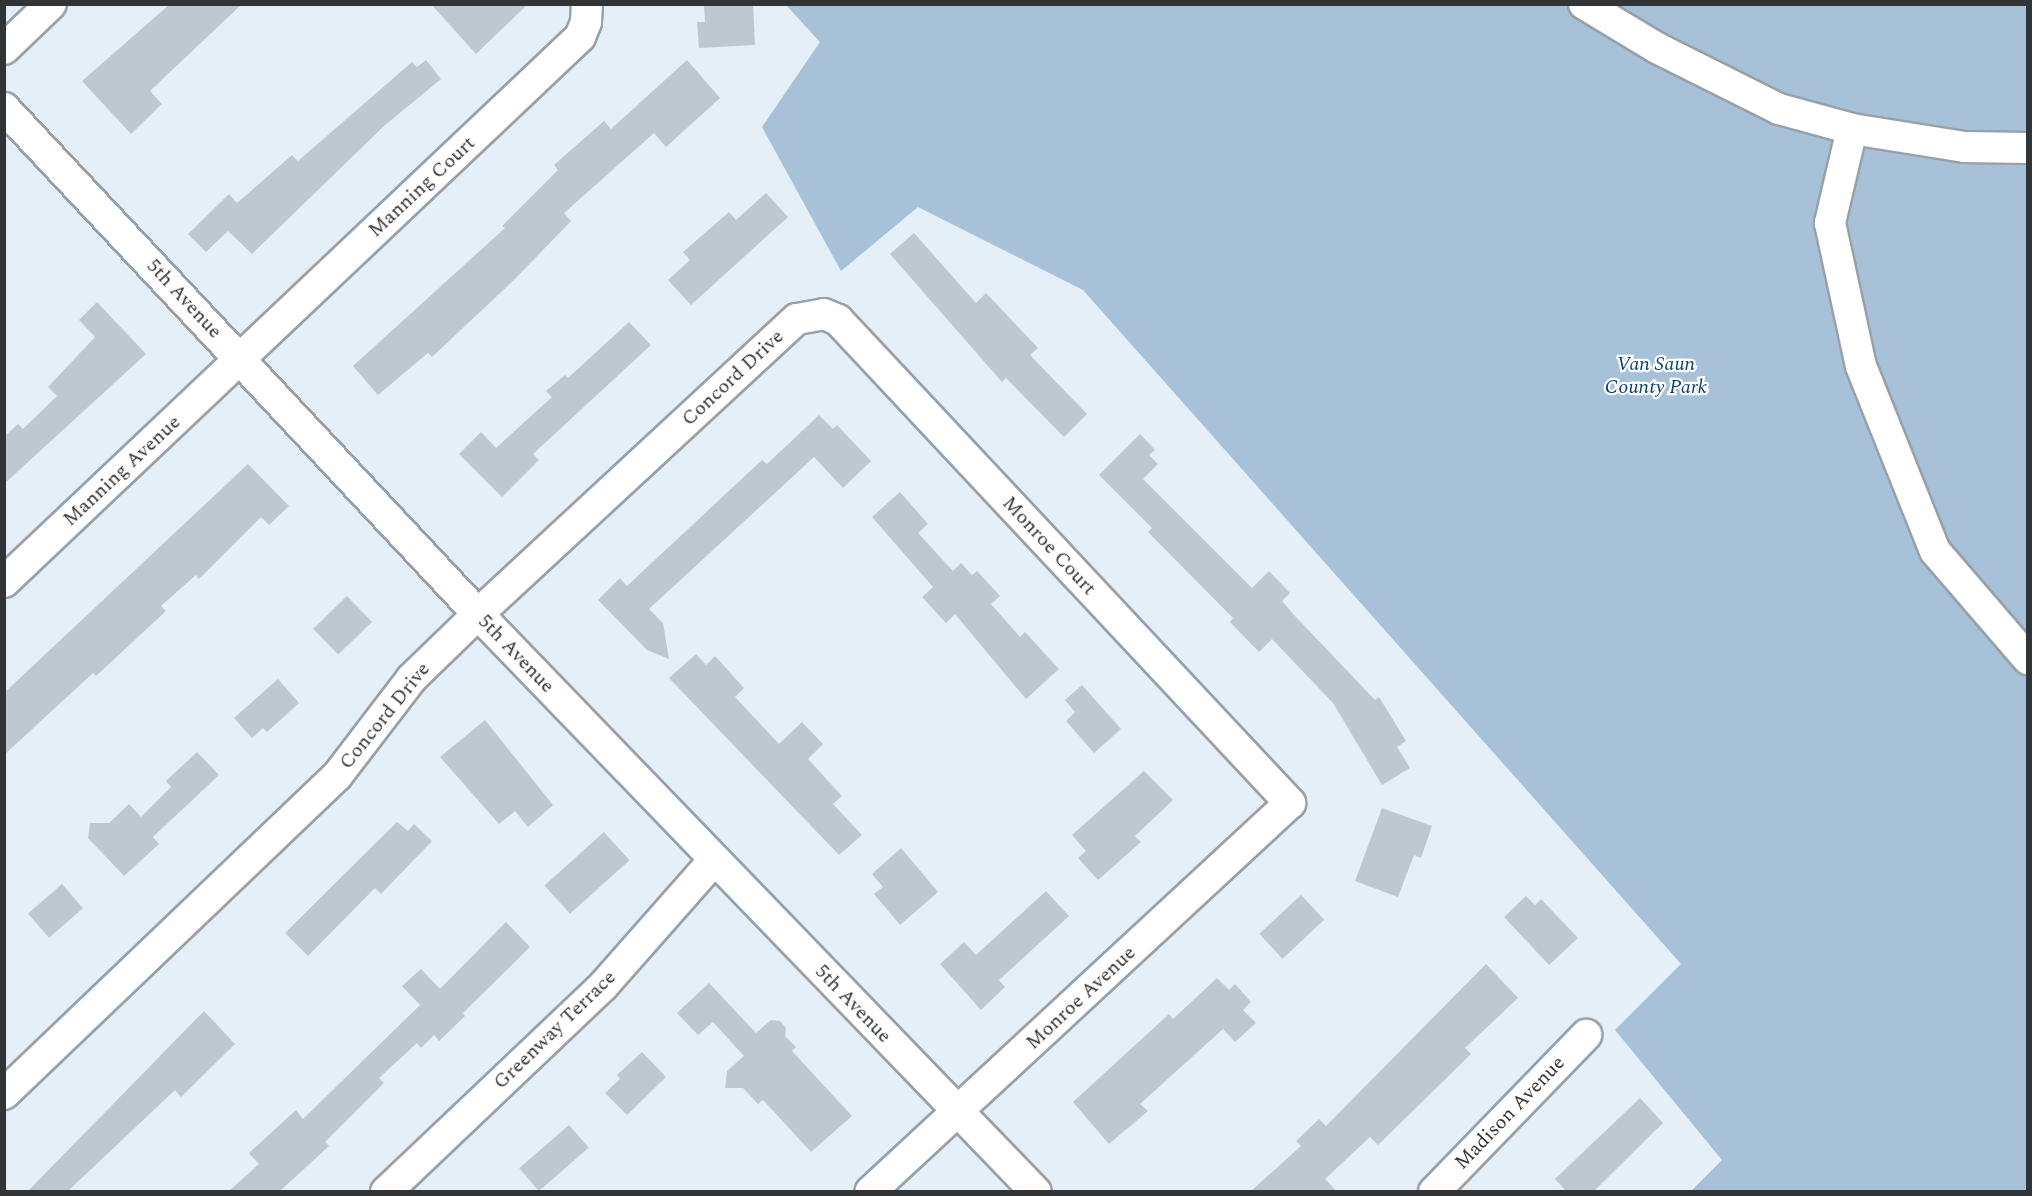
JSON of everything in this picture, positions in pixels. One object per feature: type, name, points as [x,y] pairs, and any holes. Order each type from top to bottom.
[{"type":"street","points":[[4,49],[51,4]]},
{"type":"street","name":"Manning Court","points":[[240,359],[580,37],[586,22],[587,4]]},
{"type":"street","points":[[1584,4],[1657,48],[1779,109],[1852,129],[1965,147],[2028,148]]},
{"type":"street","name":"5th Avenue","points":[[4,108],[478,614],[957,1113],[1036,1191]]},
{"type":"street","points":[[1852,129],[1830,223],[1861,366],[1935,551],[2028,659]]},
{"type":"street","name":"Monroe Court","points":[[798,319],[824,314],[838,320],[1290,803]]},
{"type":"street","name":"Concord Drive","points":[[4,1094],[337,776],[412,678],[478,614],[798,319]]},
{"type":"street","name":"Manning Avenue","points":[[4,582],[240,359]]},
{"type":"street","name":"Monroe Avenue","points":[[870,1191],[1290,803]]},
{"type":"street","name":"Greenway Terrace","points":[[386,1191],[603,986],[714,860]]},
{"type":"street","name":"Madison Avenue","points":[[1434,1191],[1586,1035]]},
{"type":"green space","name":"Van Saun County Park","points":[[786,5],[2027,5],[2027,1191],[1691,1191],[1722,1160],[1615,1030],[1681,964],[1083,290],[918,207],[841,271],[762,127],[820,42]]},
{"type":"building","points":[[170,4],[242,4],[150,91],[162,104],[131,134],[82,81]]},
{"type":"building","points":[[431,4],[528,4],[476,54]]},
{"type":"building","points":[[704,4],[753,4],[755,45],[699,48],[697,22],[705,22]]},
{"type":"building","points":[[426,60],[441,79],[384,126],[252,254],[228,231],[206,252],[188,234],[229,194],[237,203],[292,155],[298,161],[412,62],[417,67]]},
{"type":"building","points":[[687,60],[720,98],[666,147],[654,133],[564,213],[571,221],[513,281],[432,357],[428,353],[378,395],[353,366],[505,228],[502,226],[558,170],[554,165],[604,121],[611,129]]},
{"type":"building","points":[[766,193],[788,217],[691,305],[668,280],[690,260],[683,252],[729,212],[736,220]]},
{"type":"building","points":[[914,233],[976,303],[986,293],[1038,348],[1030,355],[1087,414],[1064,437],[1006,378],[1002,382],[890,254]]},
{"type":"building","points":[[97,302],[146,354],[4,484],[4,437],[18,424],[23,429],[57,396],[48,387],[95,337],[79,320]]},
{"type":"building","points":[[629,322],[651,345],[533,454],[539,460],[502,497],[459,454],[481,432],[496,448],[552,397],[546,391],[565,375],[568,378]]},
{"type":"building","points":[[819,415],[833,429],[837,425],[871,461],[843,488],[814,457],[649,609],[663,623],[669,659],[647,650],[598,600],[620,578],[627,586],[762,460],[767,464]]},
{"type":"building","points":[[1140,434],[1155,450],[1149,455],[1158,464],[1143,479],[1252,588],[1269,571],[1290,593],[1282,601],[1375,700],[1379,697],[1406,741],[1397,747],[1410,768],[1382,785],[1333,703],[1272,639],[1259,652],[1230,622],[1233,618],[1148,532],[1152,528],[1099,475]]},
{"type":"building","points":[[248,464],[289,506],[269,525],[261,517],[199,579],[196,575],[161,606],[166,611],[96,676],[93,673],[4,755],[4,693]]},
{"type":"building","points":[[900,492],[928,524],[918,533],[953,571],[961,563],[972,575],[977,571],[1000,596],[991,604],[1020,637],[1025,632],[1059,669],[1026,699],[955,614],[946,623],[922,597],[933,587],[872,517]]},
{"type":"building","points":[[347,596],[372,622],[338,655],[313,629]]},
{"type":"building","points":[[696,654],[706,665],[715,656],[744,688],[735,697],[779,744],[802,722],[823,744],[808,759],[842,796],[833,804],[862,835],[839,855],[669,678]]},
{"type":"building","points":[[278,679],[299,703],[267,732],[263,728],[252,738],[234,718]]},
{"type":"building","points":[[1082,685],[1121,729],[1094,753],[1066,721],[1075,712],[1065,700]]},
{"type":"building","points":[[485,720],[553,805],[528,827],[515,811],[499,824],[440,757]]},
{"type":"building","points":[[197,752],[219,775],[153,837],[159,844],[124,876],[88,838],[90,823],[109,823],[129,804],[141,817],[171,787],[166,781]]},
{"type":"building","points":[[1144,771],[1173,800],[1135,836],[1141,842],[1098,880],[1078,858],[1086,851],[1072,835]]},
{"type":"building","points":[[1382,808],[1432,826],[1421,858],[1414,855],[1398,897],[1355,881]]},
{"type":"building","points":[[397,822],[408,831],[414,824],[432,841],[381,894],[375,888],[308,956],[285,933]]},
{"type":"building","points":[[604,832],[629,860],[570,914],[545,886]]},
{"type":"building","points":[[901,848],[938,892],[900,925],[874,894],[883,887],[872,874]]},
{"type":"building","points":[[62,884],[83,908],[49,938],[28,914]]},
{"type":"building","points":[[1046,891],[1069,916],[999,980],[1005,987],[981,1010],[940,964],[964,942],[976,955]]},
{"type":"building","points":[[1301,895],[1324,920],[1283,959],[1259,934]]},
{"type":"building","points":[[1526,896],[1535,905],[1541,899],[1578,938],[1549,965],[1504,917]]},
{"type":"building","points":[[506,922],[530,947],[463,1013],[465,1016],[439,1041],[434,1035],[421,1048],[417,1043],[379,1078],[384,1083],[325,1142],[329,1146],[280,1191],[229,1191],[259,1164],[249,1153],[296,1110],[303,1119],[420,1005],[402,986],[421,969],[440,989]]},
{"type":"building","points":[[1486,964],[1518,998],[1465,1048],[1471,1054],[1378,1145],[1370,1137],[1325,1179],[1336,1191],[1251,1191],[1301,1146],[1296,1141],[1319,1119],[1326,1126]]},
{"type":"building","points":[[1217,978],[1229,990],[1235,984],[1251,1002],[1243,1010],[1256,1023],[1235,1042],[1223,1029],[1140,1104],[1148,1111],[1109,1144],[1073,1102],[1169,1014],[1173,1019]]},
{"type":"building","points":[[709,983],[756,1033],[771,1020],[780,1021],[786,1028],[785,1036],[796,1047],[792,1051],[852,1116],[811,1152],[763,1100],[758,1104],[743,1088],[725,1088],[727,1071],[744,1056],[713,1022],[698,1035],[677,1013]]},
{"type":"building","points":[[204,1011],[235,1044],[181,1097],[175,1090],[68,1191],[28,1191]]},
{"type":"building","points":[[642,1052],[666,1077],[627,1115],[605,1093],[620,1079],[617,1075]]},
{"type":"building","points":[[1640,1098],[1663,1123],[1594,1191],[1566,1191],[1555,1179]]},
{"type":"building","points":[[569,1125],[589,1148],[539,1191],[519,1168]]}]
